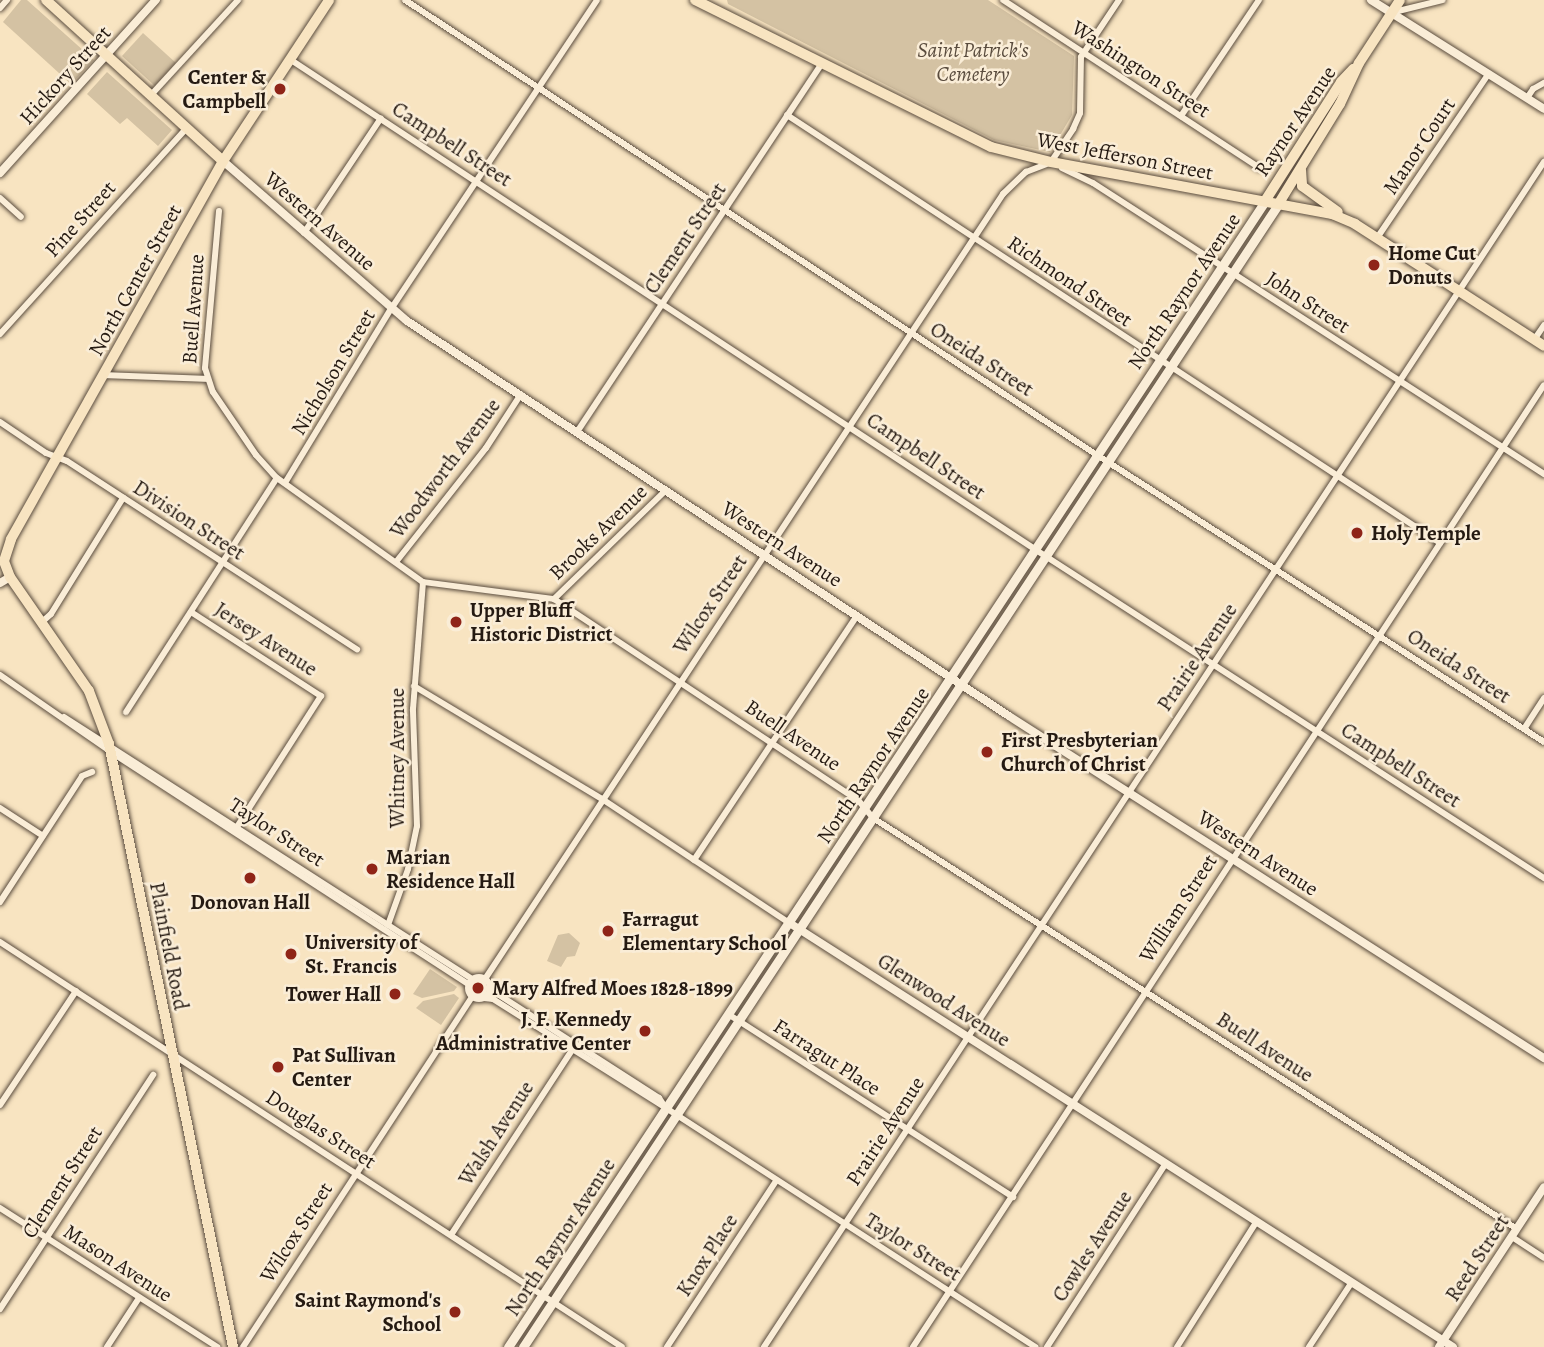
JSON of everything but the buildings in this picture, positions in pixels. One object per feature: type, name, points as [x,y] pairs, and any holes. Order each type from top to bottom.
[{"type":"main road","name":"Western Avenue","points":[[46,0],[223,161]]},
{"type":"main road","name":"North Center Street","points":[[5,580],[4,561],[7,548],[223,161],[329,0]]},
{"type":"main road","name":"West Jefferson Street","points":[[695,0],[712,4],[821,63],[990,147],[1051,162],[1332,214],[1355,223],[1539,343]]},
{"type":"main road","name":"Raynor Avenue","points":[[1279,203],[1340,104],[1359,63],[1400,0]]},
{"type":"main road","name":"Raynor Avenue","points":[[1265,201],[1340,82],[1359,63]]},
{"type":"main road","points":[[210,149],[232,148]]},
{"type":"main road","points":[[1302,166],[1299,177],[1302,186],[1355,223]]},
{"type":"main road","name":"North Raynor Avenue","points":[[523,1347],[873,818],[1036,550],[1158,360],[1265,201]]},
{"type":"main road","name":"North Raynor Avenue","points":[[508,1347],[865,809],[1046,556],[1279,203]]},
{"type":"main road","name":"Plainfield Road","points":[[5,580],[42,622],[89,691],[110,748],[170,1052],[233,1347]]},
{"type":"main road","points":[[696,1062],[706,1069]]},
{"type":"street","points":[[0,8],[7,0]]},
{"type":"street","name":"Hickory Street","points":[[0,173],[156,0]]},
{"type":"street","points":[[151,95],[238,0]]},
{"type":"street","name":"Oneida Street","points":[[405,0],[1097,455],[1544,742]]},
{"type":"street","name":"Nicholson Street","points":[[285,483],[391,310],[597,0]]},
{"type":"street","name":"Washington Street","points":[[1003,0],[1261,168]]},
{"type":"street","points":[[1051,162],[1073,129],[1080,113],[1079,64],[1119,0]]},
{"type":"street","points":[[1181,116],[1258,0]]},
{"type":"street","points":[[1371,0],[1544,109]]},
{"type":"street","points":[[1391,13],[1443,0]]},
{"type":"street","name":"Campbell Street","points":[[291,60],[1036,550],[1544,878]]},
{"type":"street","name":"Clement Street","points":[[577,432],[821,63]]},
{"type":"street","name":"Manor Court","points":[[1377,238],[1489,73]]},
{"type":"street","points":[[1527,98],[1544,83]]},
{"type":"street","name":"Richmond Street","points":[[787,115],[1170,368],[1440,542]]},
{"type":"street","points":[[304,233],[381,118]]},
{"type":"street","name":"Pine Street","points":[[0,334],[187,128]]},
{"type":"street","name":"Western Avenue","points":[[223,161],[391,310],[956,681],[1544,1058]]},
{"type":"street","name":"Wilcox Street","points":[[485,979],[909,332],[974,238],[1013,182],[1026,172],[1051,162]]},
{"type":"street","name":"John Street","points":[[1051,162],[1093,183],[1544,474]]},
{"type":"street","name":"Prairie Avenue","points":[[764,1347],[1544,162]]},
{"type":"street","points":[[0,198],[21,217]]},
{"type":"street","name":"Buell Avenue","points":[[219,211],[203,357],[207,379],[256,455],[278,478],[423,582],[554,599],[858,800],[873,818],[1144,990],[1514,1233],[1544,1258]]},
{"type":"street","points":[[1539,343],[1544,325]]},
{"type":"street","points":[[105,375],[207,379]]},
{"type":"street","name":"William Street","points":[[913,1347],[1013,1197],[1070,1102],[1544,385]]},
{"type":"street","name":"Woodworth Avenue","points":[[396,562],[486,448],[521,394]]},
{"type":"street","name":"Division Street","points":[[0,422],[357,649]]},
{"type":"street","points":[[126,712],[278,478]]},
{"type":"street","name":"Brooks Avenue","points":[[554,599],[666,490]]},
{"type":"street","points":[[42,622],[51,614],[123,498]]},
{"type":"street","name":"Whitney Avenue","points":[[387,927],[408,869],[416,826],[414,686],[423,582]]},
{"type":"street","name":"Jersey Avenue","points":[[191,612],[321,696],[235,829]]},
{"type":"street","points":[[694,860],[858,616]]},
{"type":"street","name":"Taylor Street","points":[[0,675],[470,981]]},
{"type":"street","name":"Glenwood Avenue","points":[[414,686],[602,799],[789,922],[1352,1282],[1441,1344],[1453,1347]]},
{"type":"street","points":[[1524,729],[1544,698]]},
{"type":"street","points":[[0,902],[82,776],[92,772]]},
{"type":"street","points":[[0,808],[43,836]]},
{"type":"street","name":"Douglas Street","points":[[0,942],[622,1347]]},
{"type":"street","points":[[485,979],[470,981],[472,997],[484,998],[489,985]]},
{"type":"street","name":"Taylor Street","points":[[485,979],[496,993],[659,1098],[666,1108]]},
{"type":"street","points":[[0,1105],[76,991]]},
{"type":"street","name":"Wilcox Street","points":[[243,1347],[472,997]]},
{"type":"street","name":"Taylor Street","points":[[484,998],[493,999],[666,1108],[1035,1347]]},
{"type":"street","name":"Farragut Place","points":[[728,1014],[1013,1197]]},
{"type":"street","name":"Walsh Avenue","points":[[450,1235],[572,1050]]},
{"type":"street","name":"Clement Street","points":[[0,1309],[153,1075]]},
{"type":"street","name":"Cowles Avenue","points":[[1048,1347],[1166,1163]]},
{"type":"street","name":"Knox Place","points":[[667,1347],[776,1181]]},
{"type":"street","name":"Reed Street","points":[[1441,1344],[1544,1188]]},
{"type":"street","name":"Mason Avenue","points":[[0,1208],[217,1347]]},
{"type":"street","points":[[1177,1347],[1257,1222]]},
{"type":"street","points":[[1309,1347],[1352,1282]]},
{"type":"street","points":[[107,1347],[139,1298]]},
{"type":"green space","points":[[21,0],[27,0],[94,60],[71,84],[3,22]]},
{"type":"green space","name":"Saint Patrick's Cemetery","points":[[727,0],[988,0],[1074,56],[1072,115],[1050,152],[994,140],[728,4]]},
{"type":"green space","points":[[143,33],[176,63],[155,86],[122,56]]},
{"type":"green space","points":[[107,72],[172,130],[158,146],[127,118],[120,124],[87,94]]},
{"type":"green space","points":[[569,933],[580,943],[575,956],[567,957],[561,967],[547,961],[558,935]]},
{"type":"green space","points":[[430,969],[457,987],[454,991],[422,998],[413,994]]},
{"type":"green space","points":[[454,994],[459,998],[441,1025],[416,1008],[423,1001]]},
{"type":"place","name":"Center & Campbell","points":[[280,89]]},
{"type":"place","name":"Home Cut Donuts","points":[[1374,265]]},
{"type":"place","name":"Holy Temple","points":[[1357,533]]},
{"type":"place","name":"Upper Bluff Historic District","points":[[456,622]]},
{"type":"place","name":"First Presbyterian Church of Christ","points":[[987,752]]},
{"type":"place","name":"Marian Residence Hall","points":[[372,869]]},
{"type":"place","name":"Donovan Hall","points":[[250,878]]},
{"type":"place","name":"Farragut Elementary School","points":[[608,931]]},
{"type":"place","name":"University of St. Francis","points":[[291,954]]},
{"type":"place","name":"Mary Alfred Moes 1828-1899","points":[[478,988]]},
{"type":"place","name":"Tower Hall","points":[[395,994]]},
{"type":"place","name":"J. F. Kennedy Administrative Center","points":[[645,1031]]},
{"type":"place","name":"Pat Sullivan Center","points":[[278,1067]]},
{"type":"place","name":"Saint Raymond's School","points":[[455,1312]]}]
